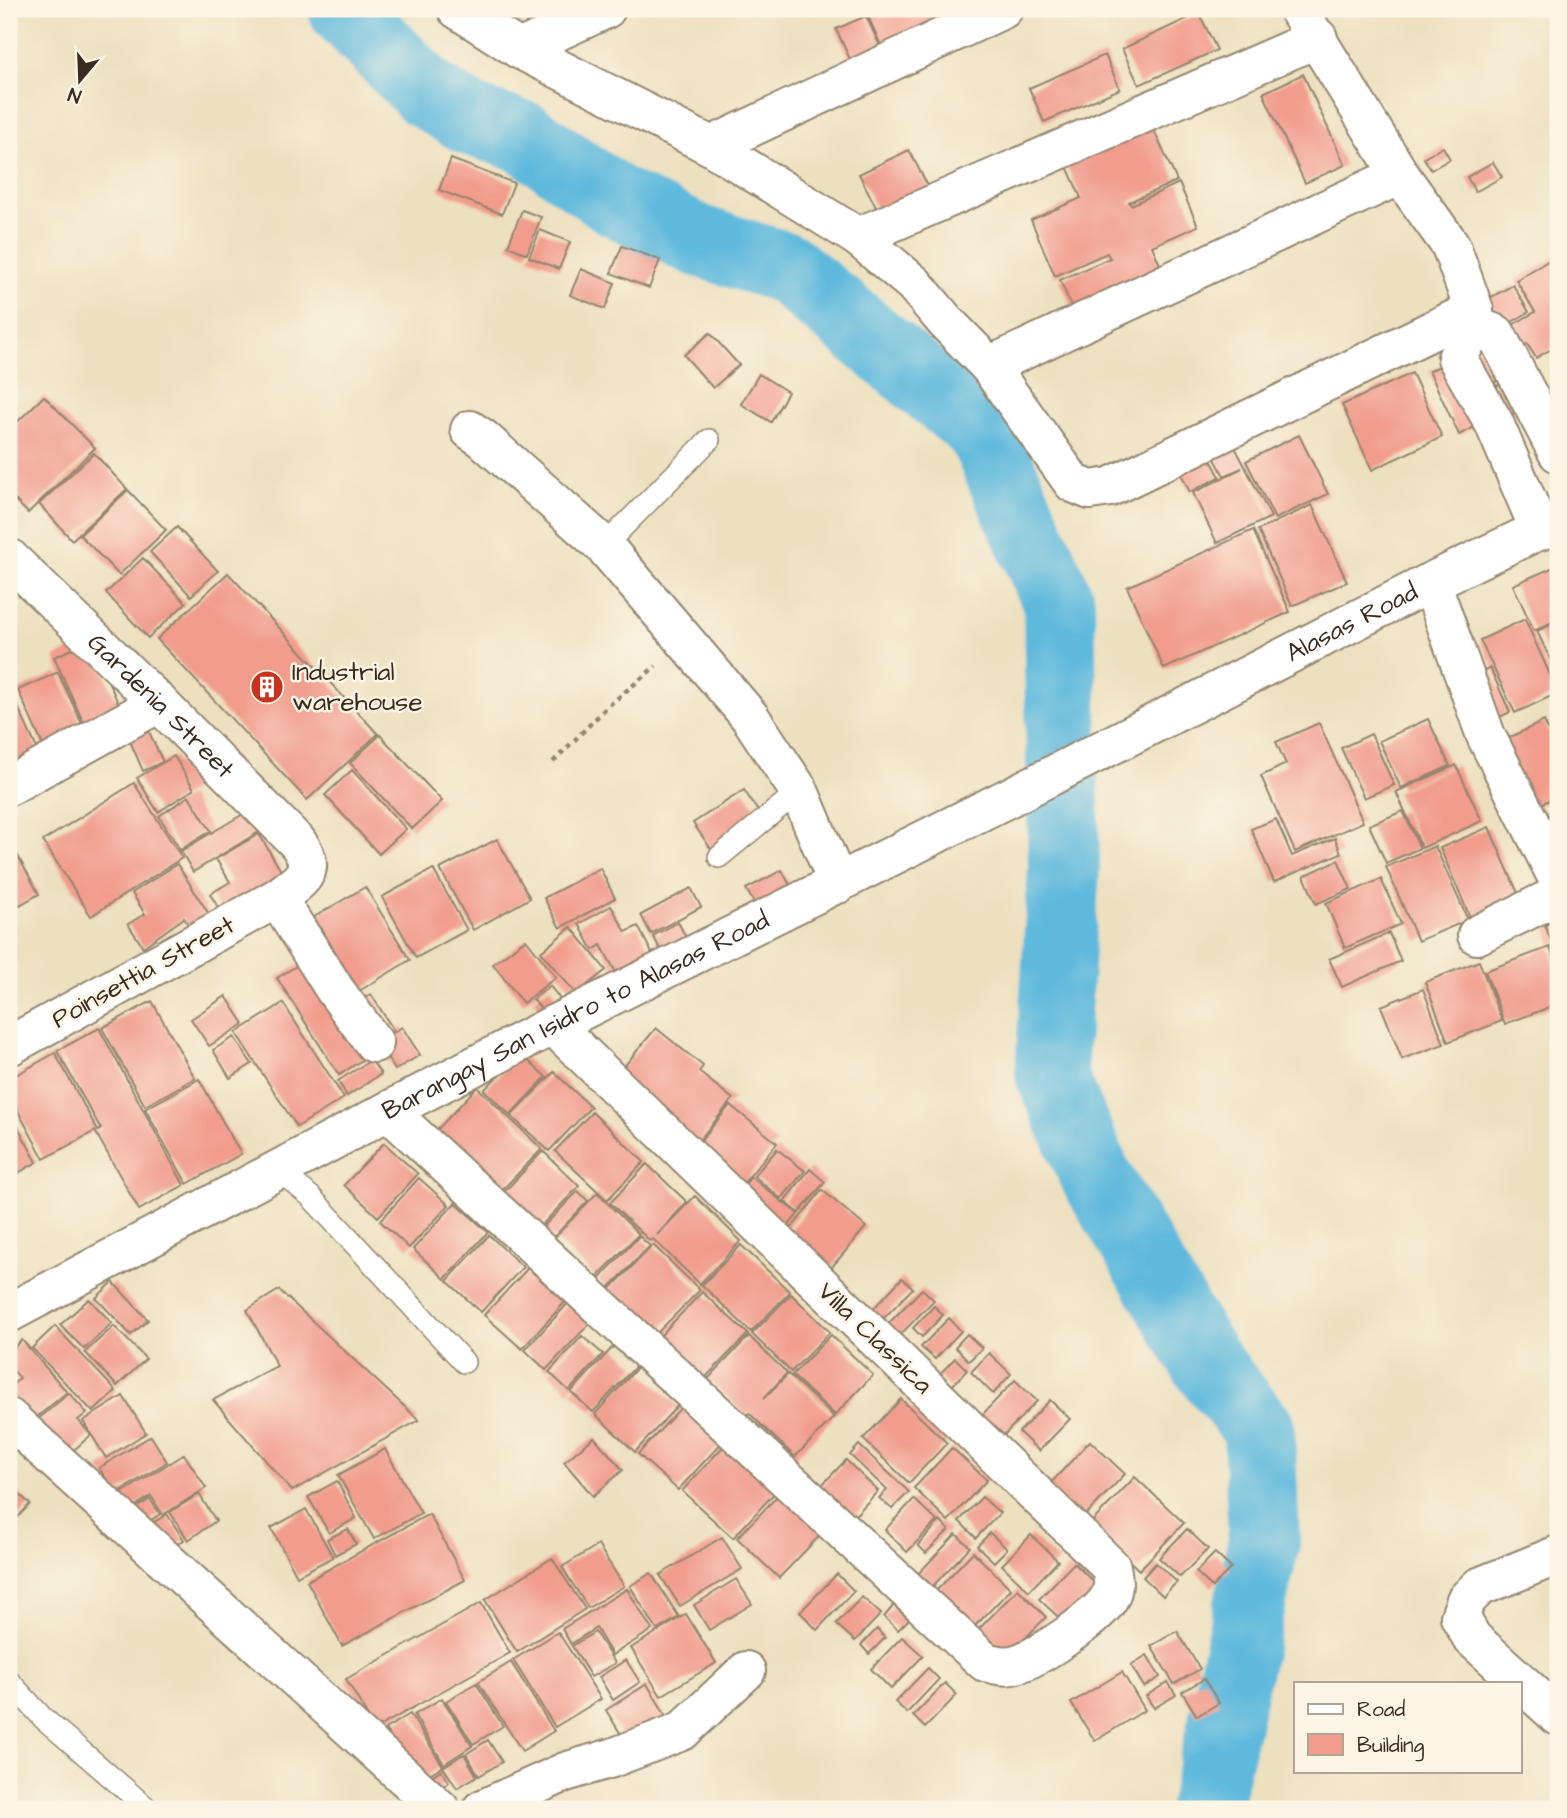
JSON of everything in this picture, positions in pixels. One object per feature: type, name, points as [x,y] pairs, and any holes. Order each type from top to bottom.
[{"type":"street","points":[[457,9],[519,49],[711,146],[858,237],[914,284],[989,366],[1073,483],[1090,490],[1110,487],[1474,318]]},
{"type":"street","points":[[519,49],[606,9]]},
{"type":"street","points":[[711,146],[1003,9]]},
{"type":"street","points":[[858,237],[1308,23],[1400,175],[1451,246],[1474,318],[1496,334],[1558,453]]},
{"type":"street","points":[[989,366],[1400,175]]},
{"type":"street","points":[[1474,318],[1457,358],[1549,526]]},
{"type":"street","points":[[470,430],[604,546],[750,717],[799,791],[838,884]]},
{"type":"street","name":"Alasas Road","points":[[1146,727],[1431,582],[1549,526]]},
{"type":"street","name":"Gardenia Street","points":[[9,558],[159,703],[297,842],[308,859]]},
{"type":"street","points":[[1431,582],[1486,736],[1558,879]]},
{"type":"street","points":[[9,786],[159,703]]},
{"type":"street","name":"Barangay San Isidro to Alasas Road","points":[[9,1313],[553,1025],[1146,727]]},
{"type":"street","name":"Poinsettia Street","points":[[9,1046],[277,898],[301,880],[307,870],[308,859]]},
{"type":"street","points":[[1477,935],[1558,895]]},
{"type":"street","points":[[277,898],[335,990],[374,1043]]},
{"type":"street","name":"Villa Classica","points":[[388,1111],[985,1662],[1000,1666],[1014,1665],[1041,1652],[1099,1613],[1111,1597],[1114,1582],[1111,1567],[553,1025]]},
{"type":"street","points":[[9,1418],[440,1809]]},
{"type":"street","points":[[1521,1682],[1472,1638],[1460,1617],[1466,1600],[1479,1587],[1558,1555]]},
{"type":"street","points":[[483,1809],[565,1772],[612,1758],[682,1731],[746,1671]]},
{"type":"street","points":[[1522,1683],[1558,1716]]},
{"type":"lane","points":[[604,546],[709,440]]},
{"type":"lane","points":[[719,857],[799,791]]},
{"type":"lane","points":[[277,1169],[310,1196],[464,1362]]},
{"type":"lane","points":[[9,1681],[43,1718],[148,1809]]},
{"type":"path","points":[[553,762],[607,708],[687,641]]},
{"type":"building","points":[[865,9],[989,9],[885,55]]},
{"type":"building","points":[[1199,13],[1217,50],[1139,85],[1122,49]]},
{"type":"building","points":[[866,16],[884,54],[854,68],[836,29]]},
{"type":"building","points":[[1105,55],[1120,89],[1044,122],[1029,88]]},
{"type":"building","points":[[1303,74],[1345,165],[1305,183],[1263,93]]},
{"type":"building","points":[[1151,124],[1177,181],[1129,202],[1131,205],[1179,183],[1198,226],[1152,246],[1167,281],[1077,320],[1060,280],[1110,258],[1107,253],[1055,276],[1031,220],[1081,198],[1065,162]]},
{"type":"building","points":[[1443,147],[1450,159],[1431,170],[1424,158]]},
{"type":"building","points":[[909,150],[932,194],[882,219],[859,174]]},
{"type":"building","points":[[451,159],[514,183],[502,214],[439,190]]},
{"type":"building","points":[[1493,162],[1502,177],[1475,192],[1467,177]]},
{"type":"building","points":[[522,210],[541,217],[527,254],[508,246]]},
{"type":"building","points":[[540,230],[570,242],[559,269],[529,257]]},
{"type":"building","points":[[622,246],[660,260],[649,288],[611,273]]},
{"type":"building","points":[[1558,255],[1558,345],[1536,358],[1527,344],[1516,351],[1504,330],[1535,312],[1516,280]]},
{"type":"building","points":[[581,269],[615,283],[605,309],[570,295]]},
{"type":"building","points":[[1513,285],[1529,312],[1498,330],[1482,302]]},
{"type":"building","points":[[710,333],[739,365],[713,388],[684,355]]},
{"type":"building","points":[[1484,346],[1499,380],[1481,389],[1464,355]]},
{"type":"building","points":[[1452,360],[1482,423],[1459,435],[1429,371]]},
{"type":"building","points":[[1412,373],[1442,437],[1372,470],[1342,405]]},
{"type":"building","points":[[759,374],[788,392],[771,422],[741,404]]},
{"type":"building","points":[[1503,383],[1516,412],[1495,422],[1481,393]]},
{"type":"building","points":[[44,396],[95,448],[28,513],[9,494],[9,430]]},
{"type":"building","points":[[1299,435],[1328,494],[1275,519],[1246,461]]},
{"type":"building","points":[[1235,447],[1271,517],[1217,543],[1193,493],[1242,468],[1224,476],[1214,457]]},
{"type":"building","points":[[94,453],[127,489],[72,540],[39,504]]},
{"type":"building","points":[[1210,458],[1220,477],[1190,492],[1180,472]]},
{"type":"building","points":[[128,490],[166,530],[119,575],[80,535]]},
{"type":"building","points":[[1312,505],[1347,582],[1292,606],[1258,530]]},
{"type":"building","points":[[177,527],[218,571],[191,596],[150,552]]},
{"type":"building","points":[[1253,530],[1290,612],[1164,669],[1127,587]]},
{"type":"building","points":[[143,558],[186,603],[148,638],[106,593]]},
{"type":"building","points":[[1554,567],[1558,575],[1558,619],[1534,631],[1513,585]]},
{"type":"building","name":"Industrial warehouse","points":[[228,573],[378,734],[307,800],[157,639]]},
{"type":"building","points":[[1525,619],[1558,693],[1515,713],[1480,640]]},
{"type":"building","points":[[1558,622],[1558,676],[1537,631]]},
{"type":"building","points":[[90,641],[125,718],[89,735],[54,657]]},
{"type":"building","points":[[1490,668],[1510,712],[1488,723],[1468,679]]},
{"type":"building","points":[[58,672],[89,739],[48,757],[18,690]]},
{"type":"building","points":[[12,694],[44,764],[9,780],[9,695]]},
{"type":"building","points":[[1428,719],[1450,766],[1401,788],[1379,741]]},
{"type":"building","points":[[1544,721],[1558,752],[1558,796],[1533,808],[1502,741]]},
{"type":"building","points":[[145,723],[163,762],[143,771],[126,732]]},
{"type":"building","points":[[1319,723],[1363,822],[1295,852],[1261,776],[1286,764],[1276,742]]},
{"type":"building","points":[[1371,734],[1394,785],[1364,798],[1341,748]]},
{"type":"building","points":[[380,735],[442,801],[412,829],[350,763]]},
{"type":"building","points":[[174,756],[194,789],[158,812],[137,778]]},
{"type":"building","points":[[1456,765],[1482,821],[1422,848],[1396,792]]},
{"type":"building","points":[[352,770],[406,829],[379,854],[325,795]]},
{"type":"building","points":[[134,783],[182,858],[91,916],[43,841]]},
{"type":"building","points":[[744,790],[761,816],[711,849],[693,823]]},
{"type":"building","points":[[189,796],[211,831],[180,850],[159,816]]},
{"type":"building","points":[[255,807],[267,827],[193,872],[181,851]]},
{"type":"building","points":[[1403,811],[1420,848],[1386,863],[1369,825]]},
{"type":"building","points":[[1276,819],[1292,856],[1335,838],[1341,853],[1274,882],[1251,829]]},
{"type":"building","points":[[1489,827],[1524,907],[1475,929],[1440,848]]},
{"type":"building","points":[[259,834],[290,886],[228,923],[210,894],[230,882],[216,859]]},
{"type":"building","points":[[497,839],[530,898],[473,930],[440,869]]},
{"type":"building","points":[[9,840],[39,894],[9,911]]},
{"type":"building","points":[[1435,846],[1468,920],[1418,941],[1386,867]]},
{"type":"building","points":[[1338,860],[1351,889],[1316,904],[1304,876]]},
{"type":"building","points":[[177,864],[214,922],[194,934],[184,918],[143,947],[128,924],[145,914],[132,893]]},
{"type":"building","points":[[600,868],[615,898],[560,928],[544,898]]},
{"type":"building","points":[[433,869],[467,930],[416,958],[382,897]]},
{"type":"building","points":[[782,870],[793,891],[758,910],[746,889]]},
{"type":"building","points":[[1381,879],[1401,924],[1345,948],[1326,903]]},
{"type":"building","points":[[365,887],[410,960],[359,991],[314,917]]},
{"type":"building","points":[[691,888],[701,907],[651,934],[641,915]]},
{"type":"building","points":[[611,906],[626,932],[638,926],[655,959],[619,978],[601,945],[593,950],[579,924]]},
{"type":"building","points":[[1558,920],[1558,960],[1545,925]]},
{"type":"building","points":[[678,922],[690,945],[665,958],[653,936]]},
{"type":"building","points":[[571,927],[606,970],[576,994],[541,952]]},
{"type":"building","points":[[1389,933],[1401,961],[1342,987],[1329,959]]},
{"type":"building","points":[[526,939],[556,977],[523,1003],[493,964]]},
{"type":"building","points":[[1550,947],[1558,967],[1558,1004],[1505,1024],[1485,971]]},
{"type":"building","points":[[311,957],[373,1053],[339,1075],[277,978]]},
{"type":"building","points":[[1479,961],[1502,1021],[1448,1042],[1425,982]]},
{"type":"building","points":[[550,986],[566,1007],[550,1020],[533,999]]},
{"type":"building","points":[[1423,989],[1444,1044],[1402,1059],[1381,1006]]},
{"type":"building","points":[[371,994],[394,1031],[375,1043],[351,1006]]},
{"type":"building","points":[[226,996],[244,1024],[209,1046],[191,1019]]},
{"type":"building","points":[[152,1001],[195,1078],[145,1106],[102,1028]]},
{"type":"building","points":[[283,1003],[344,1098],[297,1127],[236,1033]]},
{"type":"building","points":[[402,1027],[420,1055],[395,1070],[378,1043]]},
{"type":"building","points":[[99,1028],[184,1185],[139,1210],[95,1131],[44,1159],[9,1095],[9,1079],[55,1053],[98,1131],[101,1129],[57,1051]]},
{"type":"building","points":[[656,1028],[703,1066],[699,1072],[733,1099],[694,1147],[617,1075]]},
{"type":"building","points":[[234,1037],[252,1064],[230,1078],[213,1050]]},
{"type":"building","points":[[520,1053],[546,1077],[510,1115],[484,1090]]},
{"type":"building","points":[[371,1060],[381,1074],[347,1096],[338,1081]]},
{"type":"building","points":[[554,1072],[591,1107],[549,1151],[511,1116]]},
{"type":"building","points":[[199,1079],[241,1154],[187,1184],[145,1109]]},
{"type":"building","points":[[477,1087],[542,1149],[499,1193],[435,1132]]},
{"type":"building","points":[[730,1105],[777,1143],[739,1189],[692,1151]]},
{"type":"building","points":[[9,1111],[37,1162],[9,1178]]},
{"type":"building","points":[[592,1112],[644,1162],[607,1200],[555,1151]]},
{"type":"building","points":[[384,1143],[418,1174],[378,1217],[344,1185]]},
{"type":"building","points":[[777,1149],[805,1171],[781,1199],[754,1176]]},
{"type":"building","points":[[543,1151],[579,1186],[539,1228],[503,1193]]},
{"type":"building","points":[[647,1164],[687,1202],[657,1235],[695,1196],[741,1241],[700,1284],[610,1203]]},
{"type":"building","points":[[810,1169],[825,1182],[799,1213],[784,1201]]},
{"type":"building","points":[[751,1177],[798,1214],[781,1235],[734,1196]]},
{"type":"building","points":[[419,1178],[449,1205],[409,1248],[380,1221]]},
{"type":"building","points":[[822,1190],[866,1227],[825,1275],[782,1240]]},
{"type":"building","points":[[578,1191],[588,1201],[553,1238],[542,1228]]},
{"type":"building","points":[[597,1193],[639,1234],[596,1278],[554,1238]]},
{"type":"building","points":[[455,1203],[488,1232],[445,1279],[413,1249]]},
{"type":"building","points":[[489,1235],[523,1267],[481,1312],[447,1281]]},
{"type":"building","points":[[639,1236],[650,1246],[608,1289],[598,1280]]},
{"type":"building","points":[[653,1245],[700,1290],[655,1335],[609,1290]]},
{"type":"building","points":[[741,1245],[790,1292],[751,1332],[702,1285]]},
{"type":"building","points":[[528,1268],[565,1302],[522,1349],[484,1315]]},
{"type":"building","points":[[902,1278],[913,1288],[881,1321],[871,1311]]},
{"type":"building","points":[[113,1282],[148,1320],[131,1335],[96,1298]]},
{"type":"building","points":[[922,1289],[934,1300],[900,1335],[888,1324]]},
{"type":"building","points":[[279,1290],[419,1420],[292,1491],[213,1400],[277,1366],[247,1310]]},
{"type":"building","points":[[702,1292],[748,1334],[704,1379],[660,1336]]},
{"type":"building","points":[[791,1294],[830,1332],[791,1372],[752,1334]]},
{"type":"building","points":[[89,1299],[112,1323],[84,1349],[60,1325]]},
{"type":"building","points":[[571,1300],[593,1320],[546,1370],[525,1350]]},
{"type":"building","points":[[934,1306],[943,1315],[922,1337],[913,1328]]},
{"type":"building","points":[[949,1318],[961,1331],[935,1359],[921,1347]]},
{"type":"building","points":[[55,1326],[116,1391],[93,1412],[32,1348]]},
{"type":"building","points":[[114,1326],[146,1359],[117,1386],[85,1352]]},
{"type":"building","points":[[967,1334],[982,1348],[969,1361],[955,1347]]},
{"type":"building","points":[[831,1335],[873,1375],[835,1415],[792,1375]]},
{"type":"building","points":[[582,1336],[603,1354],[569,1391],[549,1372]]},
{"type":"building","points":[[749,1336],[787,1373],[763,1399],[788,1374],[834,1417],[795,1457],[708,1379]]},
{"type":"building","points":[[22,1340],[67,1392],[31,1422],[9,1396],[9,1388],[20,1378],[9,1366],[9,1352]]},
{"type":"building","points":[[614,1346],[636,1366],[593,1412],[571,1392]]},
{"type":"building","points":[[989,1353],[1011,1374],[993,1394],[971,1372]]},
{"type":"building","points":[[955,1358],[967,1370],[950,1388],[938,1376]]},
{"type":"building","points":[[637,1368],[678,1405],[635,1452],[595,1414]]},
{"type":"building","points":[[1015,1380],[1037,1401],[1003,1436],[981,1416]]},
{"type":"building","points":[[69,1393],[87,1413],[78,1420],[91,1435],[67,1456],[37,1420]]},
{"type":"building","points":[[123,1396],[146,1433],[106,1458],[83,1421]]},
{"type":"building","points":[[901,1399],[947,1443],[909,1483],[863,1439]]},
{"type":"building","points":[[688,1400],[728,1436],[678,1490],[638,1454]]},
{"type":"building","points":[[1050,1400],[1070,1419],[1039,1451],[1019,1432]]},
{"type":"building","points":[[151,1436],[167,1462],[116,1494],[99,1468]]},
{"type":"building","points":[[594,1437],[623,1470],[593,1496],[564,1462]]},
{"type":"building","points":[[731,1438],[782,1485],[733,1538],[682,1491]]},
{"type":"building","points":[[1090,1441],[1125,1474],[1082,1519],[1048,1486]]},
{"type":"building","points":[[859,1445],[909,1492],[892,1509],[879,1498],[887,1490],[850,1455]]},
{"type":"building","points":[[952,1448],[987,1480],[948,1521],[914,1488]]},
{"type":"building","points":[[385,1449],[421,1513],[374,1539],[338,1475]]},
{"type":"building","points":[[184,1454],[206,1488],[163,1515],[151,1496],[128,1511],[117,1496]]},
{"type":"building","points":[[846,1460],[878,1491],[849,1522],[816,1491]]},
{"type":"building","points":[[1135,1477],[1184,1523],[1139,1570],[1090,1524]]},
{"type":"building","points":[[337,1481],[356,1518],[329,1533],[308,1497]]},
{"type":"building","points":[[9,1484],[30,1504],[9,1527]]},
{"type":"building","points":[[786,1487],[828,1527],[779,1578],[737,1538]]},
{"type":"building","points":[[199,1494],[216,1521],[188,1540],[170,1512]]},
{"type":"building","points":[[982,1497],[1000,1513],[976,1538],[959,1521]]},
{"type":"building","points":[[150,1499],[160,1514],[143,1525],[133,1510]]},
{"type":"building","points":[[914,1499],[937,1521],[907,1552],[885,1530]]},
{"type":"building","points":[[306,1509],[333,1557],[297,1576],[271,1528]]},
{"type":"building","points":[[167,1514],[184,1540],[167,1550],[151,1524]]},
{"type":"building","points":[[429,1514],[465,1580],[342,1646],[307,1581]]},
{"type":"building","points":[[940,1521],[949,1530],[926,1553],[918,1545]]},
{"type":"building","points":[[348,1529],[356,1544],[335,1555],[327,1539]]},
{"type":"building","points":[[1187,1529],[1208,1549],[1180,1577],[1159,1558]]},
{"type":"building","points":[[990,1533],[1007,1549],[994,1562],[977,1546]]},
{"type":"building","points":[[956,1534],[970,1547],[930,1589],[916,1576]]},
{"type":"building","points":[[1031,1535],[1058,1561],[1029,1591],[1002,1565]]},
{"type":"building","points":[[722,1537],[742,1569],[680,1606],[660,1575]]},
{"type":"building","points":[[598,1545],[624,1586],[588,1608],[562,1567]]},
{"type":"building","points":[[973,1552],[1011,1589],[974,1627],[936,1591]]},
{"type":"building","points":[[1215,1553],[1231,1568],[1212,1587],[1196,1572]]},
{"type":"building","points":[[552,1558],[585,1609],[517,1652],[485,1600]]},
{"type":"building","points":[[1074,1563],[1104,1592],[1070,1628],[1039,1599]]},
{"type":"building","points":[[1156,1563],[1177,1582],[1163,1596],[1143,1577]]},
{"type":"building","points":[[651,1573],[679,1617],[657,1630],[630,1586]]},
{"type":"building","points":[[837,1574],[854,1591],[817,1630],[800,1612]]},
{"type":"building","points":[[736,1579],[752,1604],[709,1630],[694,1605]]},
{"type":"building","points":[[627,1589],[652,1630],[612,1655],[596,1628],[571,1644],[562,1629]]},
{"type":"building","points":[[1018,1589],[1046,1617],[1004,1660],[975,1633]]},
{"type":"building","points":[[862,1597],[881,1614],[855,1641],[836,1624]]},
{"type":"building","points":[[481,1603],[510,1653],[375,1729],[346,1679]]},
{"type":"building","points":[[894,1605],[909,1619],[898,1630],[884,1617]]},
{"type":"building","points":[[686,1614],[716,1663],[661,1696],[631,1648]]},
{"type":"building","points":[[877,1629],[885,1638],[869,1654],[861,1645]]},
{"type":"building","points":[[1177,1631],[1200,1669],[1174,1684],[1151,1646]]},
{"type":"building","points":[[558,1632],[601,1699],[555,1727],[513,1660]]},
{"type":"building","points":[[595,1632],[615,1663],[591,1677],[572,1646]]},
{"type":"building","points":[[902,1637],[923,1656],[891,1689],[871,1669]]},
{"type":"building","points":[[1147,1655],[1160,1677],[1144,1687],[1131,1665]]},
{"type":"building","points":[[626,1660],[640,1682],[613,1700],[599,1677]]},
{"type":"building","points":[[511,1662],[554,1731],[522,1751],[478,1682]]},
{"type":"building","points":[[928,1668],[939,1679],[907,1713],[895,1702]]},
{"type":"building","points":[[1122,1672],[1145,1710],[1095,1741],[1071,1703]]},
{"type":"building","points":[[1204,1679],[1219,1703],[1197,1716],[1182,1692]]},
{"type":"building","points":[[1168,1682],[1176,1695],[1154,1708],[1146,1696]]},
{"type":"building","points":[[476,1683],[503,1726],[473,1744],[446,1701]]},
{"type":"building","points":[[945,1683],[957,1695],[925,1728],[913,1716]]},
{"type":"building","points":[[647,1684],[666,1716],[625,1741],[606,1710]]},
{"type":"building","points":[[442,1698],[472,1746],[444,1764],[414,1715]]},
{"type":"building","points":[[410,1714],[443,1766],[417,1781],[385,1729]]},
{"type":"building","points":[[488,1740],[502,1762],[479,1776],[466,1754]]},
{"type":"building","points":[[464,1754],[477,1776],[457,1788],[443,1767]]},
{"type":"building","points":[[441,1770],[449,1782],[432,1794],[423,1781]]},
{"type":"waterway","points":[[344,9],[426,93],[471,120],[524,137],[616,201],[699,241],[786,268],[982,430],[1059,603],[1064,867],[1051,1074],[1096,1177],[1206,1363],[1259,1429],[1264,1541],[1205,1809]]},
{"type":"place","name":"Industrial warehouse","points":[[267,687]]}]
